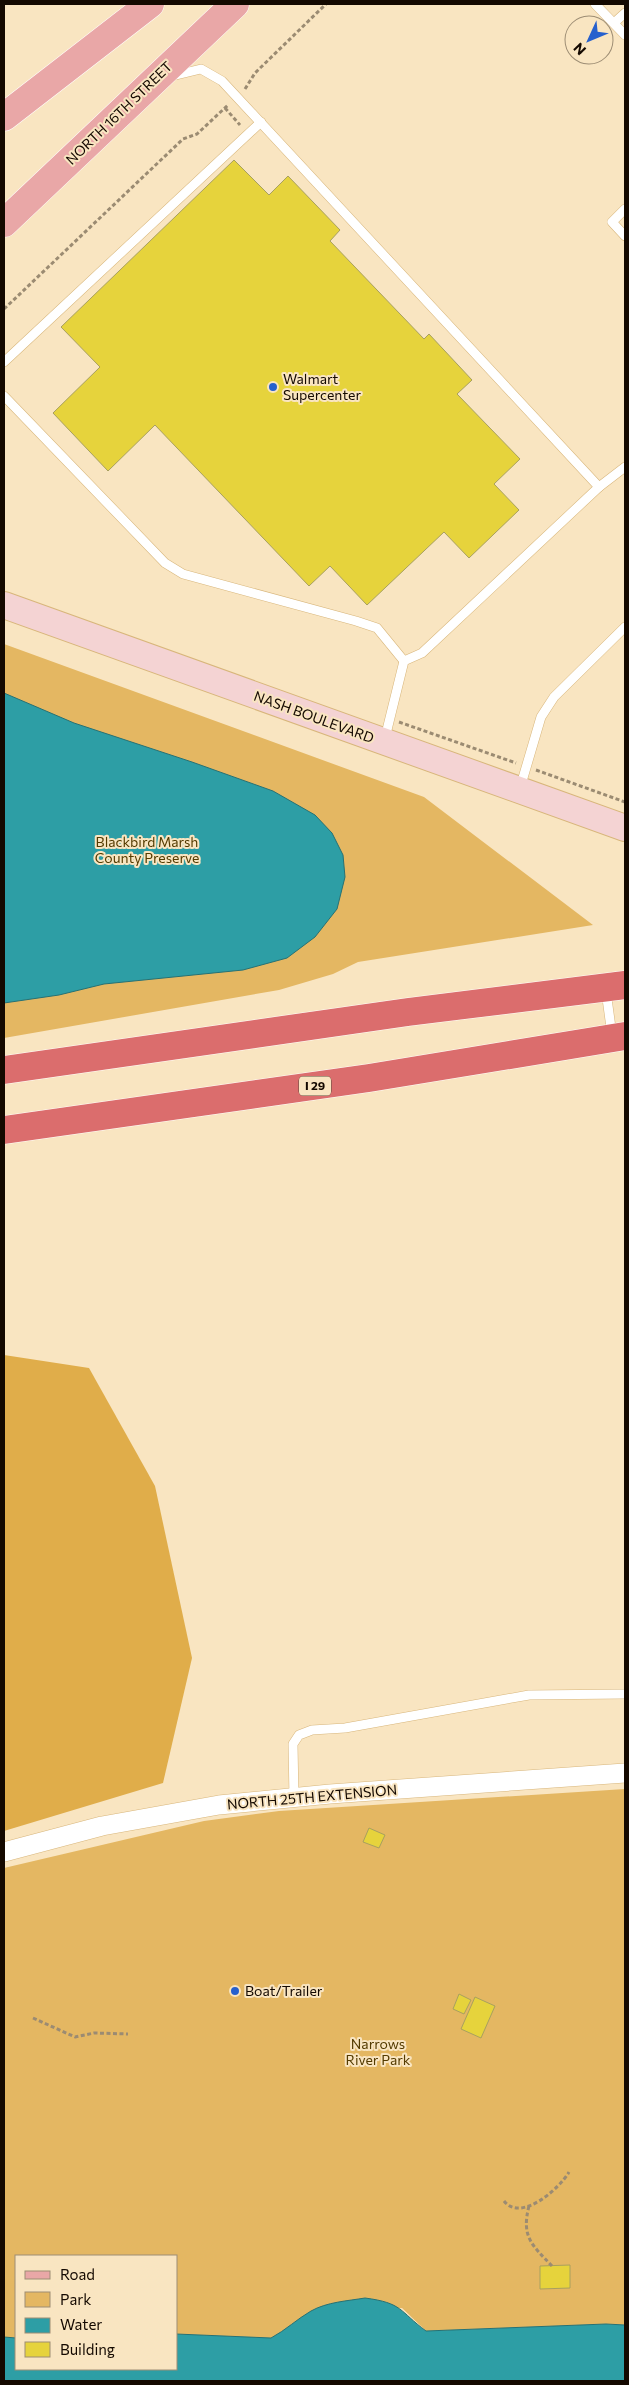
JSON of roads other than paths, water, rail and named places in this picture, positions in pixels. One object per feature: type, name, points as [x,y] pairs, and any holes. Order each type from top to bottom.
[{"type":"highway","points":[[4,1070],[408,1012],[615,987]]},
{"type":"highway","name":"I 29","points":[[4,1130],[369,1078],[619,1036]]},
{"type":"main road","points":[[4,117],[150,4]]},
{"type":"main road","name":"NORTH 16TH STREET","points":[[4,223],[235,4]]},
{"type":"street","name":"NASH BOULEVARD","points":[[4,605],[625,828]]},
{"type":"street","name":"NORTH 25TH EXTENSION","points":[[4,1852],[102,1826],[177,1811],[294,1798],[625,1774]]},
{"type":"lane","points":[[595,4],[606,15]]},
{"type":"lane","points":[[625,13],[614,23],[625,35]]},
{"type":"lane","points":[[151,83],[181,72],[201,69],[222,80],[599,487]]},
{"type":"lane","points":[[4,362],[261,122]]},
{"type":"lane","points":[[625,209],[612,222],[625,236]]},
{"type":"lane","points":[[4,396],[165,563],[182,574],[377,628],[404,661]]},
{"type":"lane","points":[[384,742],[404,661],[422,652],[599,487],[625,467]]},
{"type":"lane","points":[[519,791],[541,717],[554,697],[625,627]]},
{"type":"lane","points":[[615,987],[619,1036]]},
{"type":"lane","points":[[294,1798],[293,1744],[300,1735],[312,1730],[345,1728],[529,1695],[625,1694]]},
{"type":"water","points":[[4,693],[74,723],[273,791],[315,815],[332,833],[343,855],[345,877],[337,909],[315,937],[287,958],[243,970],[104,984],[59,995],[4,1003]]},
{"type":"water","points":[[365,2298],[387,2302],[400,2309],[426,2331],[606,2324],[625,2325],[625,2381],[4,2381],[4,2337],[15,2338],[15,2370],[178,2370],[178,2334],[271,2338],[317,2308],[337,2302]]},
{"type":"place","name":"Walmart Supercenter","points":[[273,387]]},
{"type":"place","name":"Boat/Trailer","points":[[235,1991]]},
{"type":"park label","name":"Blackbird Marsh County Preserve","points":[[147,850]]},
{"type":"park label","name":"Narrows River Park","points":[[378,2052]]}]
